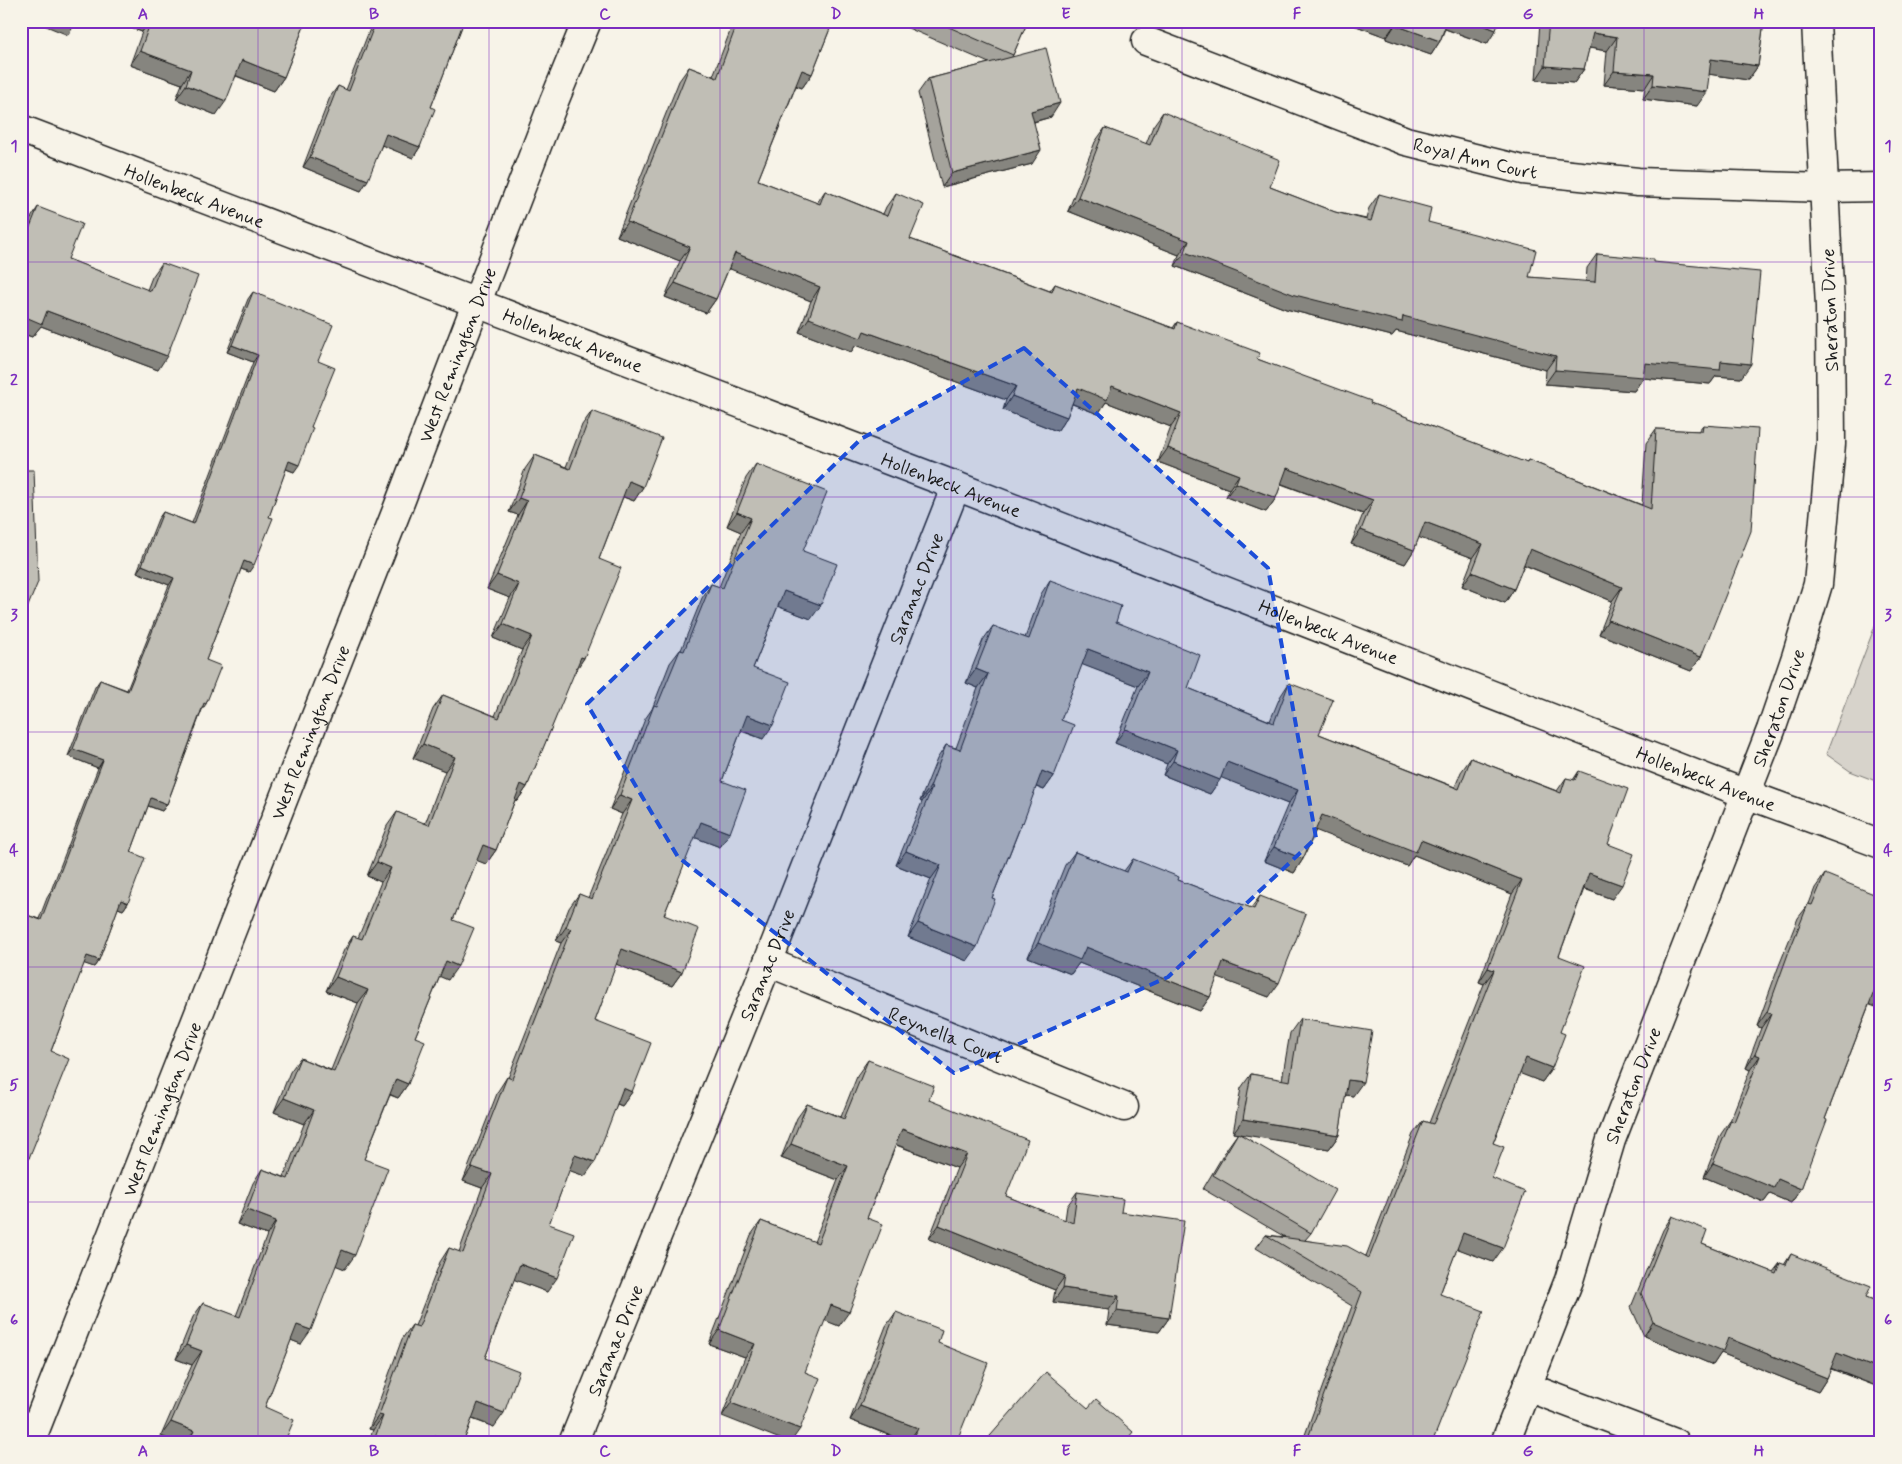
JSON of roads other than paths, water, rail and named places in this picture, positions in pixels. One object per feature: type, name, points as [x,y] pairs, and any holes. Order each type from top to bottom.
[{"type":"street","name":"West Remington Drive","points":[[30,1443],[479,302],[553,104],[587,21]]},
{"type":"street","name":"Sheraton Drive","points":[[1505,1443],[1569,1280],[1611,1140],[1746,794],[1796,657],[1818,584],[1831,444],[1830,306],[1816,21]]},
{"type":"street","name":"Royal Ann Court","points":[[1146,41],[1406,141],[1523,170],[1638,182],[1824,188],[1881,187]]},
{"type":"street","name":"Hollenbeck Avenue","points":[[21,129],[479,302],[1746,794],[1881,844]]},
{"type":"street","name":"Saranac Drive","points":[[573,1443],[768,962],[956,486]]},
{"type":"street","name":"Reynella Court","points":[[768,962],[1124,1107]]},
{"type":"street","points":[[1527,1387],[1675,1443]]}]
